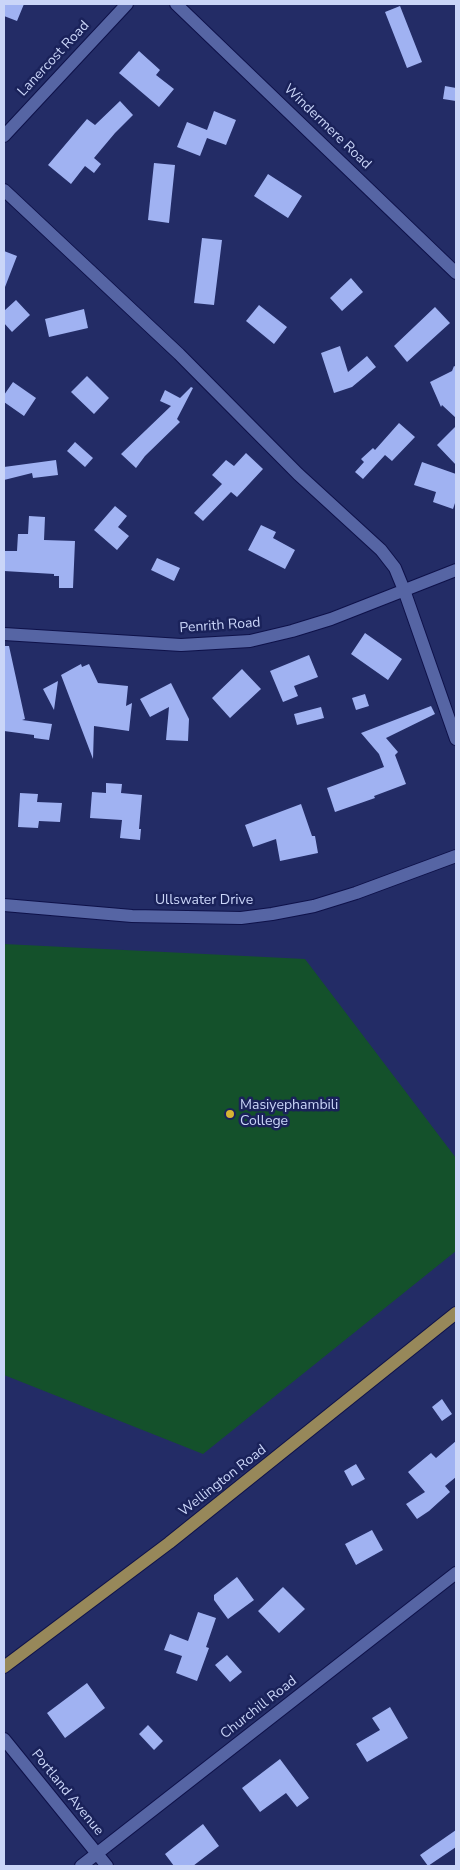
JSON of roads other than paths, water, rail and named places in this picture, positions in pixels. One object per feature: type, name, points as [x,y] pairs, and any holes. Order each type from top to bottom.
[{"type":"main road","name":"Wellington Road","points":[[4,1667],[169,1543],[456,1313]]},
{"type":"street","name":"Lanercost Road","points":[[4,136],[127,4]]},
{"type":"street","name":"Windermere Road","points":[[176,4],[456,273]]},
{"type":"street","points":[[4,190],[179,354],[298,474],[381,550],[394,568],[404,590],[456,739]]},
{"type":"street","name":"Penrith Road","points":[[4,634],[181,645],[250,641],[331,619],[456,570]]},
{"type":"street","name":"Ullswater Drive","points":[[4,905],[132,916],[241,918],[314,906],[356,893],[456,856]]},
{"type":"street","name":"Churchill Road","points":[[81,1866],[456,1574]]},
{"type":"street","name":"Portland Avenue","points":[[4,1739],[107,1866]]},
{"type":"place","name":"Masiyephambili College","points":[[230,1114]]}]
